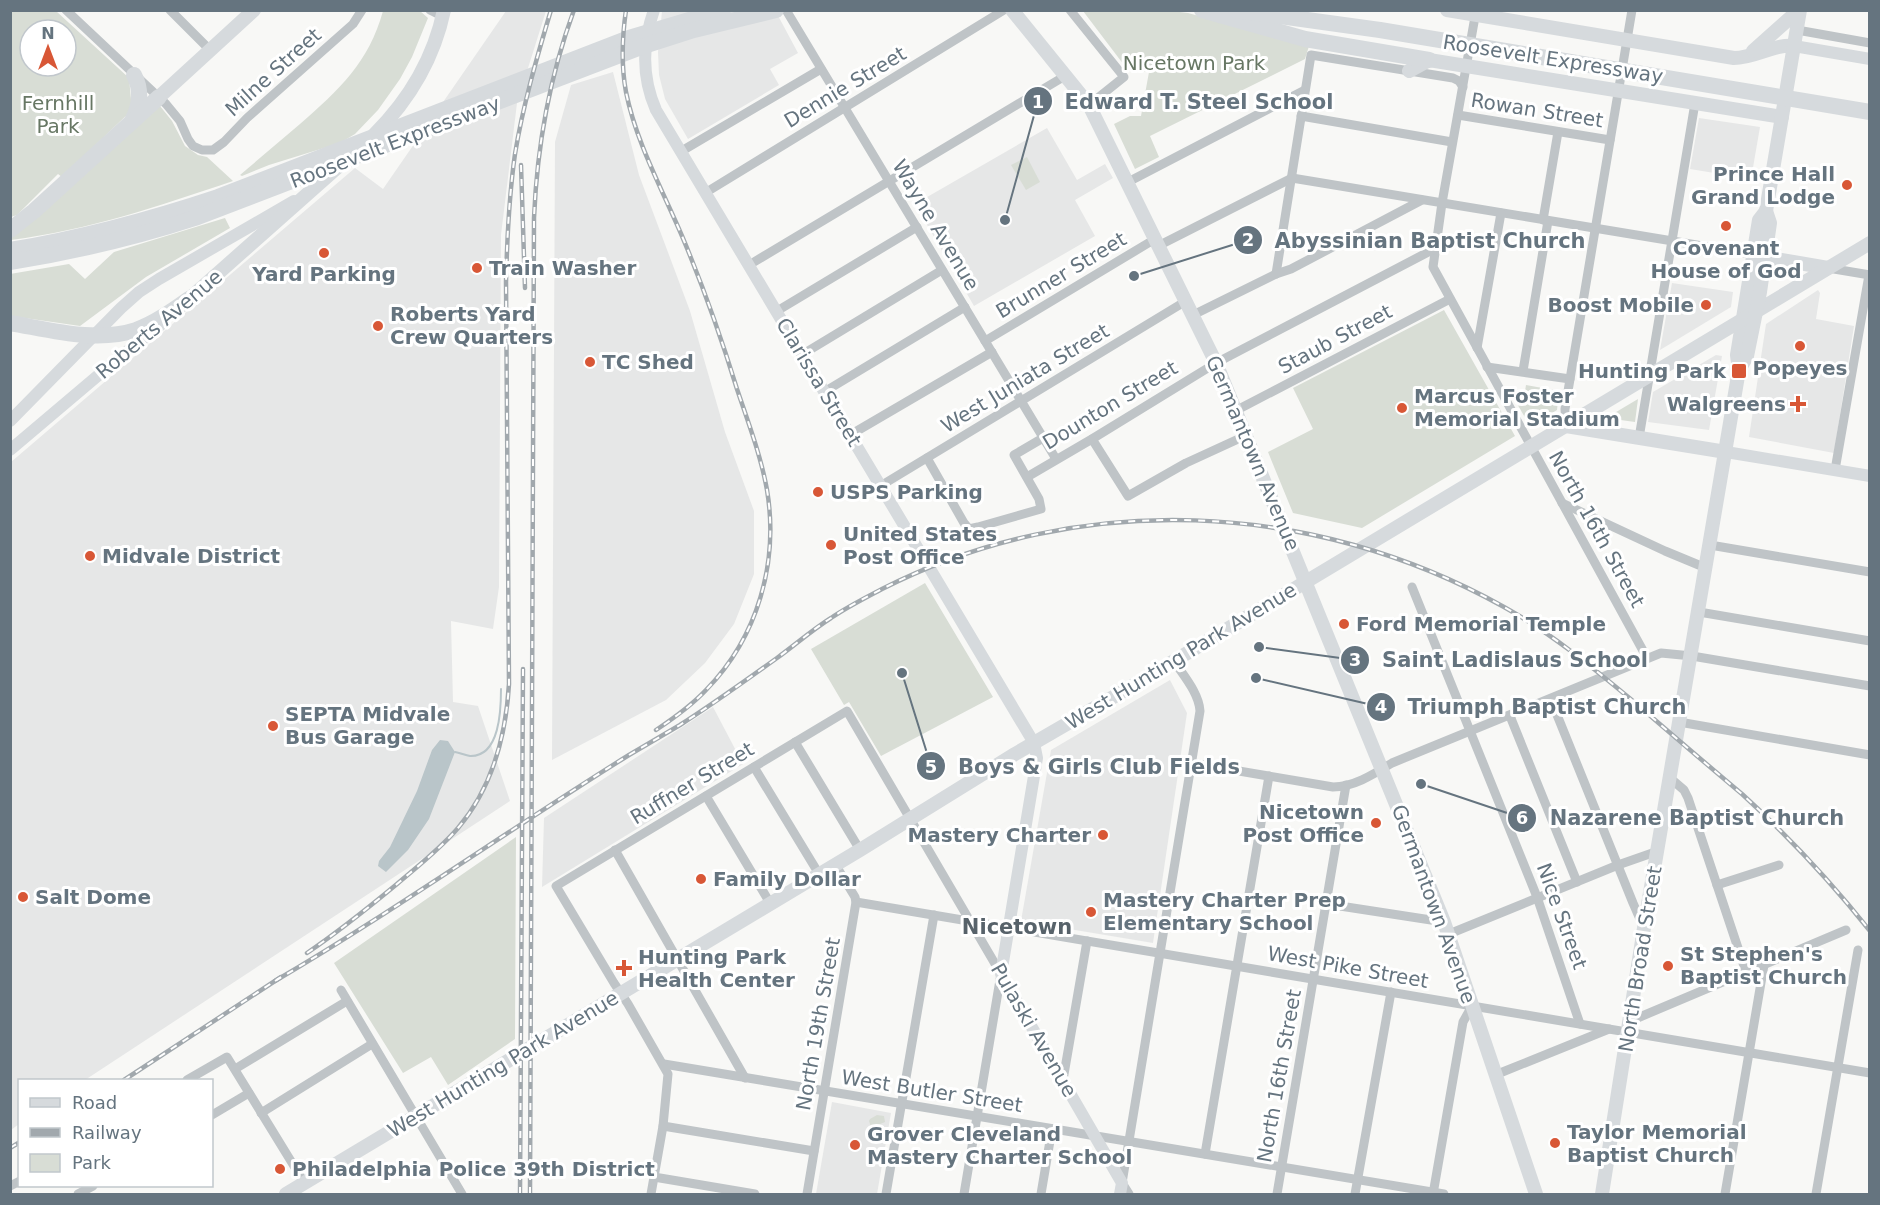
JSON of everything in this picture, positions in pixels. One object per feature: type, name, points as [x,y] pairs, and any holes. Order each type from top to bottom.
[{"type":"highway","name":"Roosevelt Expressway","points":[[10,262],[88,248],[159,230],[212,212],[305,170],[629,38],[723,10]]},
{"type":"highway","name":"Roosevelt Expressway","points":[[10,250],[87,236],[149,220],[305,170],[641,47],[694,30],[776,10]]},
{"type":"highway","points":[[1202,10],[1305,39],[1429,60]]},
{"type":"highway","name":"Roosevelt Expressway","points":[[1236,10],[1380,30],[1869,112]]},
{"type":"highway","name":"Roosevelt Expressway","points":[[1314,10],[1869,102]]},
{"type":"highway","points":[[131,122],[137,108],[139,93],[134,75]]},
{"type":"highway","points":[[10,230],[34,211],[159,97]]},
{"type":"highway","points":[[10,323],[79,334],[112,334],[148,325],[189,299]]},
{"type":"main road","points":[[159,97],[254,10]]},
{"type":"main road","name":"Clarissa Street","points":[[654,10],[645,48],[648,84],[656,110],[1034,743]]},
{"type":"main road","name":"Germantown Avenue","points":[[1012,10],[1089,105],[1216,363],[1447,928],[1536,1194]]},
{"type":"main road","points":[[1447,10],[1626,44],[1734,58],[1741,58],[1779,46],[1794,46],[1869,59]]},
{"type":"main road","points":[[1741,58],[1755,50],[1799,10]]},
{"type":"main road","name":"North Broad Street","points":[[1602,1194],[1644,928],[1726,452],[1739,370],[1737,355],[1742,320],[1770,223],[1766,211],[1799,10]]},
{"type":"main road","name":"Roberts Avenue","points":[[10,450],[169,318],[369,140],[401,105],[417,81],[427,60],[439,12]]},
{"type":"main road","points":[[1409,71],[1429,60],[1468,60],[1620,85],[1695,103],[1782,115]]},
{"type":"main road","name":"Roberts Avenue","points":[[10,421],[113,316],[148,285],[305,195]]},
{"type":"main road","name":"West Hunting Park Avenue","points":[[286,1194],[308,1189],[416,1117],[1034,743],[1869,243]]},
{"type":"main road","points":[[1760,256],[1828,268]]},
{"type":"main road","name":"North Broad Street","points":[[1739,370],[1747,356],[1757,311],[1760,256]]},
{"type":"main road","points":[[1566,426],[1869,476]]},
{"type":"main road","points":[[1001,974],[1037,758],[1034,743]]},
{"type":"main road","name":"Pulaski Avenue","points":[[1001,974],[1095,1136],[1121,1188]]},
{"type":"street","points":[[66,10],[159,97]]},
{"type":"street","points":[[170,10],[210,50]]},
{"type":"street","name":"Milne Street","points":[[159,97],[180,121],[190,142],[202,150],[213,150],[353,24],[362,10]]},
{"type":"street","name":"Wayne Avenue","points":[[786,10],[1056,459]]},
{"type":"street","name":"Dennie Street","points":[[705,193],[1004,10]]},
{"type":"street","points":[[1070,10],[1124,77],[1089,105]]},
{"type":"street","points":[[1566,426],[1565,409],[1632,10]]},
{"type":"street","name":"North 16th Street","points":[[1475,15],[1452,142],[1433,267],[1647,658]]},
{"type":"street","points":[[1797,30],[1869,43]]},
{"type":"street","points":[[1810,48],[1837,38]]},
{"type":"street","points":[[1276,274],[1311,55],[1453,78],[1460,81],[1463,87]]},
{"type":"street","points":[[680,152],[821,69]]},
{"type":"street","points":[[749,265],[1065,76]]},
{"type":"street","points":[[1128,183],[1305,90]]},
{"type":"street","points":[[1639,438],[1695,103]]},
{"type":"street","name":"Rowan Street","points":[[1458,115],[1610,140]]},
{"type":"street","points":[[1301,116],[1452,142]]},
{"type":"street","points":[[1523,371],[1558,132]]},
{"type":"street","points":[[1292,178],[1760,256]]},
{"type":"street","name":"Brunner Street","points":[[985,341],[1157,243],[1292,178]]},
{"type":"street","points":[[1193,315],[1276,274],[1291,269],[1422,200]]},
{"type":"street","points":[[1477,348],[1502,213]]},
{"type":"street","points":[[777,311],[917,227]]},
{"type":"street","name":"Dounton Street","points":[[1027,477],[1092,440],[1216,363],[1436,248]]},
{"type":"street","points":[[1828,268],[1869,275],[1835,471]]},
{"type":"street","points":[[803,354],[942,270]]},
{"type":"street","name":"Staub Street","points":[[1236,410],[1450,299]]},
{"type":"street","name":"West Juniata Street","points":[[882,485],[1186,301]]},
{"type":"street","points":[[824,392],[965,308]]},
{"type":"street","points":[[850,435],[992,352]]},
{"type":"street","points":[[1487,367],[1570,378]]},
{"type":"street","points":[[1092,440],[1128,496],[1186,463],[1247,435]]},
{"type":"street","points":[[927,458],[969,529],[1034,512],[1041,508],[1039,499],[1014,456],[1043,438]]},
{"type":"street","points":[[1562,503],[1706,568]]},
{"type":"street","points":[[1710,545],[1869,572]]},
{"type":"street","name":"Nice Street","points":[[1412,587],[1538,897],[1580,1024]]},
{"type":"street","points":[[1699,612],[1869,641]]},
{"type":"street","points":[[1192,763],[1333,787],[1346,785],[1372,775],[1392,763],[1661,653],[1692,656],[1869,686]]},
{"type":"street","points":[[1121,1188],[1200,705],[1174,661]]},
{"type":"street","points":[[1551,699],[1644,928]]},
{"type":"street","name":"Ruffner Street","points":[[621,993],[556,886],[847,711]]},
{"type":"street","name":"Pulaski Avenue","points":[[847,711],[1001,974]]},
{"type":"street","points":[[1510,716],[1577,882]]},
{"type":"street","points":[[1679,723],[1869,755]]},
{"type":"street","points":[[795,742],[860,850]]},
{"type":"street","points":[[754,766],[819,874]]},
{"type":"street","points":[[1205,1154],[1269,776]]},
{"type":"street","points":[[1670,778],[1684,790],[1688,798],[1746,972]]},
{"type":"street","name":"North 16th Street","points":[[1277,1194],[1346,785]]},
{"type":"street","points":[[706,796],[770,903]]},
{"type":"street","points":[[615,850],[745,1078]]},
{"type":"street","points":[[1327,904],[1447,928],[1538,897],[1658,850]]},
{"type":"street","points":[[836,864],[856,902]]},
{"type":"street","points":[[1717,885],[1779,865]]},
{"type":"street","name":"West Pike Street","points":[[856,902],[1609,1029],[1629,1027],[1749,1053],[1869,1073]]},
{"type":"street","name":"North 19th Street","points":[[807,1194],[856,902]]},
{"type":"street","points":[[886,1194],[934,915]]},
{"type":"street","points":[[1629,1027],[1746,972],[1846,930]]},
{"type":"street","points":[[1063,1080],[1087,941]]},
{"type":"street","points":[[1816,1194],[1858,950]]},
{"type":"street","points":[[1725,1194],[1764,965]]},
{"type":"street","points":[[964,1194],[1001,974]]},
{"type":"street","points":[[341,990],[462,1194]]},
{"type":"street","points":[[1355,1194],[1390,992]]},
{"type":"street","points":[[621,993],[664,1064],[669,1081],[651,1194]]},
{"type":"street","points":[[235,1069],[347,1001]]},
{"type":"street","points":[[1437,1194],[1463,1022],[1472,1006]]},
{"type":"street","points":[[1495,1075],[1609,1029]]},
{"type":"street","points":[[261,1113],[372,1044]]},
{"type":"street","points":[[189,1079],[227,1057],[308,1189]]},
{"type":"street","name":"West Butler Street","points":[[664,1064],[1437,1194]]},
{"type":"street","points":[[213,1114],[249,1093]]},
{"type":"street","points":[[663,1126],[814,1151]]},
{"type":"street","points":[[1041,1194],[1052,1129]]},
{"type":"street","points":[[654,1177],[755,1194]]},
{"type":"street","name":"Pulaski Avenue","points":[[1121,1188],[1129,1194]]},
{"type":"shaded area","points":[[775,10],[798,53],[770,69],[779,85],[688,139],[665,99],[659,75],[658,52],[662,11]]},
{"type":"shaded area","points":[[506,11],[546,11],[517,103],[501,235],[499,587],[493,629],[451,621],[453,702],[478,706],[510,801],[87,1079],[18,1079],[18,1125],[11,1130],[11,462],[355,168],[383,189]]},
{"type":"shaded area","points":[[613,72],[639,175],[690,311],[725,432],[754,511],[754,574],[734,624],[705,663],[666,700],[552,760],[555,142],[571,85]]},
{"type":"shaded area","points":[[1699,118],[1760,127],[1751,179],[1690,169]]},
{"type":"shaded area","points":[[1047,128],[1077,180],[1105,164],[1113,178],[1075,200],[1095,236],[974,306],[915,204]]},
{"type":"shaded area","points":[[1672,283],[1733,292],[1731,307],[1660,350]]},
{"type":"shaded area","points":[[1818,290],[1820,293],[1816,319],[1854,326],[1834,453],[1749,437],[1766,324]]},
{"type":"shaded area","points":[[1716,355],[1722,356],[1709,430],[1648,422],[1653,392]]},
{"type":"shaded area","name":"Mastery Charter","points":[[1170,680],[1187,713],[1153,943],[1021,921],[1051,750]]},
{"type":"shaded area","points":[[713,707],[743,764],[542,887],[544,818]]},
{"type":"shaded area","points":[[440,740],[448,741],[455,752],[429,819],[408,850],[386,872],[378,866],[379,861],[390,847],[417,791],[432,750]]},
{"type":"shaded area","name":"Grover Cleveland Mastery Charter School","points":[[832,1102],[891,1113],[877,1194],[816,1194]]},
{"type":"green space","name":"Nicetown Park","points":[[1164,10],[1188,13],[1309,46],[1305,59],[1150,136],[1159,157],[1135,169],[1114,124],[1130,116],[1141,116],[1149,72],[1127,69],[1083,11]]},
{"type":"green space","name":"Fernhill Park","points":[[11,11],[56,11],[64,18],[18,18],[18,78],[78,78],[78,31],[129,78],[132,110],[62,177],[58,174],[17,215],[11,217]]},
{"type":"green space","points":[[383,11],[420,11],[428,18],[412,57],[378,110],[355,134],[340,143],[240,175],[340,87],[370,45]]},
{"type":"green space","name":"Fernhill Park","points":[[160,106],[172,121],[185,146],[198,155],[207,157],[233,181],[96,224],[11,240],[11,237]]},
{"type":"green space","points":[[1027,157],[1040,182],[1026,190],[1011,165]]},
{"type":"green space","points":[[225,218],[230,228],[146,277],[80,326],[11,316],[10,274],[69,264],[85,279],[114,252]]},
{"type":"green space","name":"Marcus Foster Memorial Stadium","points":[[1444,310],[1515,436],[1362,528],[1293,513],[1268,452],[1313,429],[1293,388]]},
{"type":"green space","points":[[1526,385],[1559,391],[1557,410],[1530,426],[1516,402],[1517,395],[1524,397]]},
{"type":"green space","points":[[1638,399],[1635,422],[1606,418]]},
{"type":"green space","points":[[925,583],[993,697],[881,756],[849,702],[844,705],[811,649]]},
{"type":"green space","points":[[516,837],[515,1039],[448,1085],[431,1057],[403,1073],[334,963]]},
{"type":"green space","points":[[877,1115],[884,1116],[885,1122],[880,1124],[885,1129],[882,1139],[874,1142],[869,1139],[872,1130],[869,1121]]},
{"type":"waterway","points":[[455,752],[470,756],[488,749],[497,730],[501,689]]},
{"type":"railway","points":[[307,953],[386,893],[451,836],[480,796],[501,741],[509,684],[506,282],[509,218],[518,136],[551,10]]},
{"type":"railway","points":[[530,1194],[534,218],[541,139],[551,87],[574,10]]},
{"type":"railway","points":[[626,10],[623,62],[624,82],[630,111],[643,147],[690,255],[718,331],[754,439],[767,490],[770,517],[767,571],[751,622],[739,647],[724,669],[700,696],[656,730]]},
{"type":"railway","points":[[521,165],[525,288]]},
{"type":"railway","points":[[275,981],[365,926],[629,755],[680,725],[843,610],[882,589],[957,557],[1035,535],[1115,523],[1195,520],[1275,528],[1354,545],[1431,571],[1504,607],[1555,639],[1587,663],[1742,794],[1809,860],[1870,931]]},
{"type":"railway","points":[[520,1194],[523,669]]},
{"type":"railway","points":[[126,1079],[281,977]]},
{"type":"railway","points":[[10,1148],[18,1143]]},
{"type":"place","name":"Prince Hall Grand Lodge","points":[[1847,185]]},
{"type":"place","name":"Edward T. Steel School","points":[[1005,220]]},
{"type":"place","name":"Covenant House of God","points":[[1726,226]]},
{"type":"place","name":"Yard Parking","points":[[324,253]]},
{"type":"place","name":"Train Washer","points":[[477,268]]},
{"type":"place","name":"Abyssinian Baptist Church","points":[[1134,276]]},
{"type":"place","name":"Boost Mobile","points":[[1706,305]]},
{"type":"place","name":"Roberts Yard Crew Quarters","points":[[378,326]]},
{"type":"place","name":"Popeyes","points":[[1800,346]]},
{"type":"place","name":"TC Shed","points":[[590,362]]},
{"type":"place","name":"Hunting Park","points":[[1739,371]]},
{"type":"place","name":"Walgreens","points":[[1798,404]]},
{"type":"place","name":"Marcus Foster Memorial Stadium","points":[[1402,408]]},
{"type":"place","name":"USPS Parking","points":[[818,492]]},
{"type":"place","name":"United States Post Office","points":[[831,545]]},
{"type":"place","name":"Midvale District","points":[[90,556]]},
{"type":"place","name":"Ford Memorial Temple","points":[[1344,624]]},
{"type":"place","name":"Saint Ladislaus School","points":[[1259,647]]},
{"type":"place","name":"Boys & Girls Club Fields","points":[[902,673]]},
{"type":"place","name":"Triumph Baptist Church","points":[[1256,678]]},
{"type":"place","name":"SEPTA Midvale Bus Garage","points":[[273,726]]},
{"type":"place","name":"Nazarene Baptist Church","points":[[1421,784]]},
{"type":"place","name":"Nicetown Post Office","points":[[1376,823]]},
{"type":"place","name":"Mastery Charter","points":[[1103,835]]},
{"type":"place","name":"Family Dollar","points":[[701,879]]},
{"type":"place","name":"Salt Dome","points":[[23,897]]},
{"type":"place","name":"Mastery Charter Prep Elementary School","points":[[1091,912]]},
{"type":"place","name":"St Stephen's Baptist Church","points":[[1668,966]]},
{"type":"place","name":"Hunting Park Health Center","points":[[624,968]]},
{"type":"place","name":"Taylor Memorial Baptist Church","points":[[1555,1143]]},
{"type":"place","name":"Grover Cleveland Mastery Charter School","points":[[855,1145]]},
{"type":"place","name":"Philadelphia Police 39th District","points":[[280,1169]]},
{"type":"district","name":"Nicetown","points":[[1017,927]]}]
